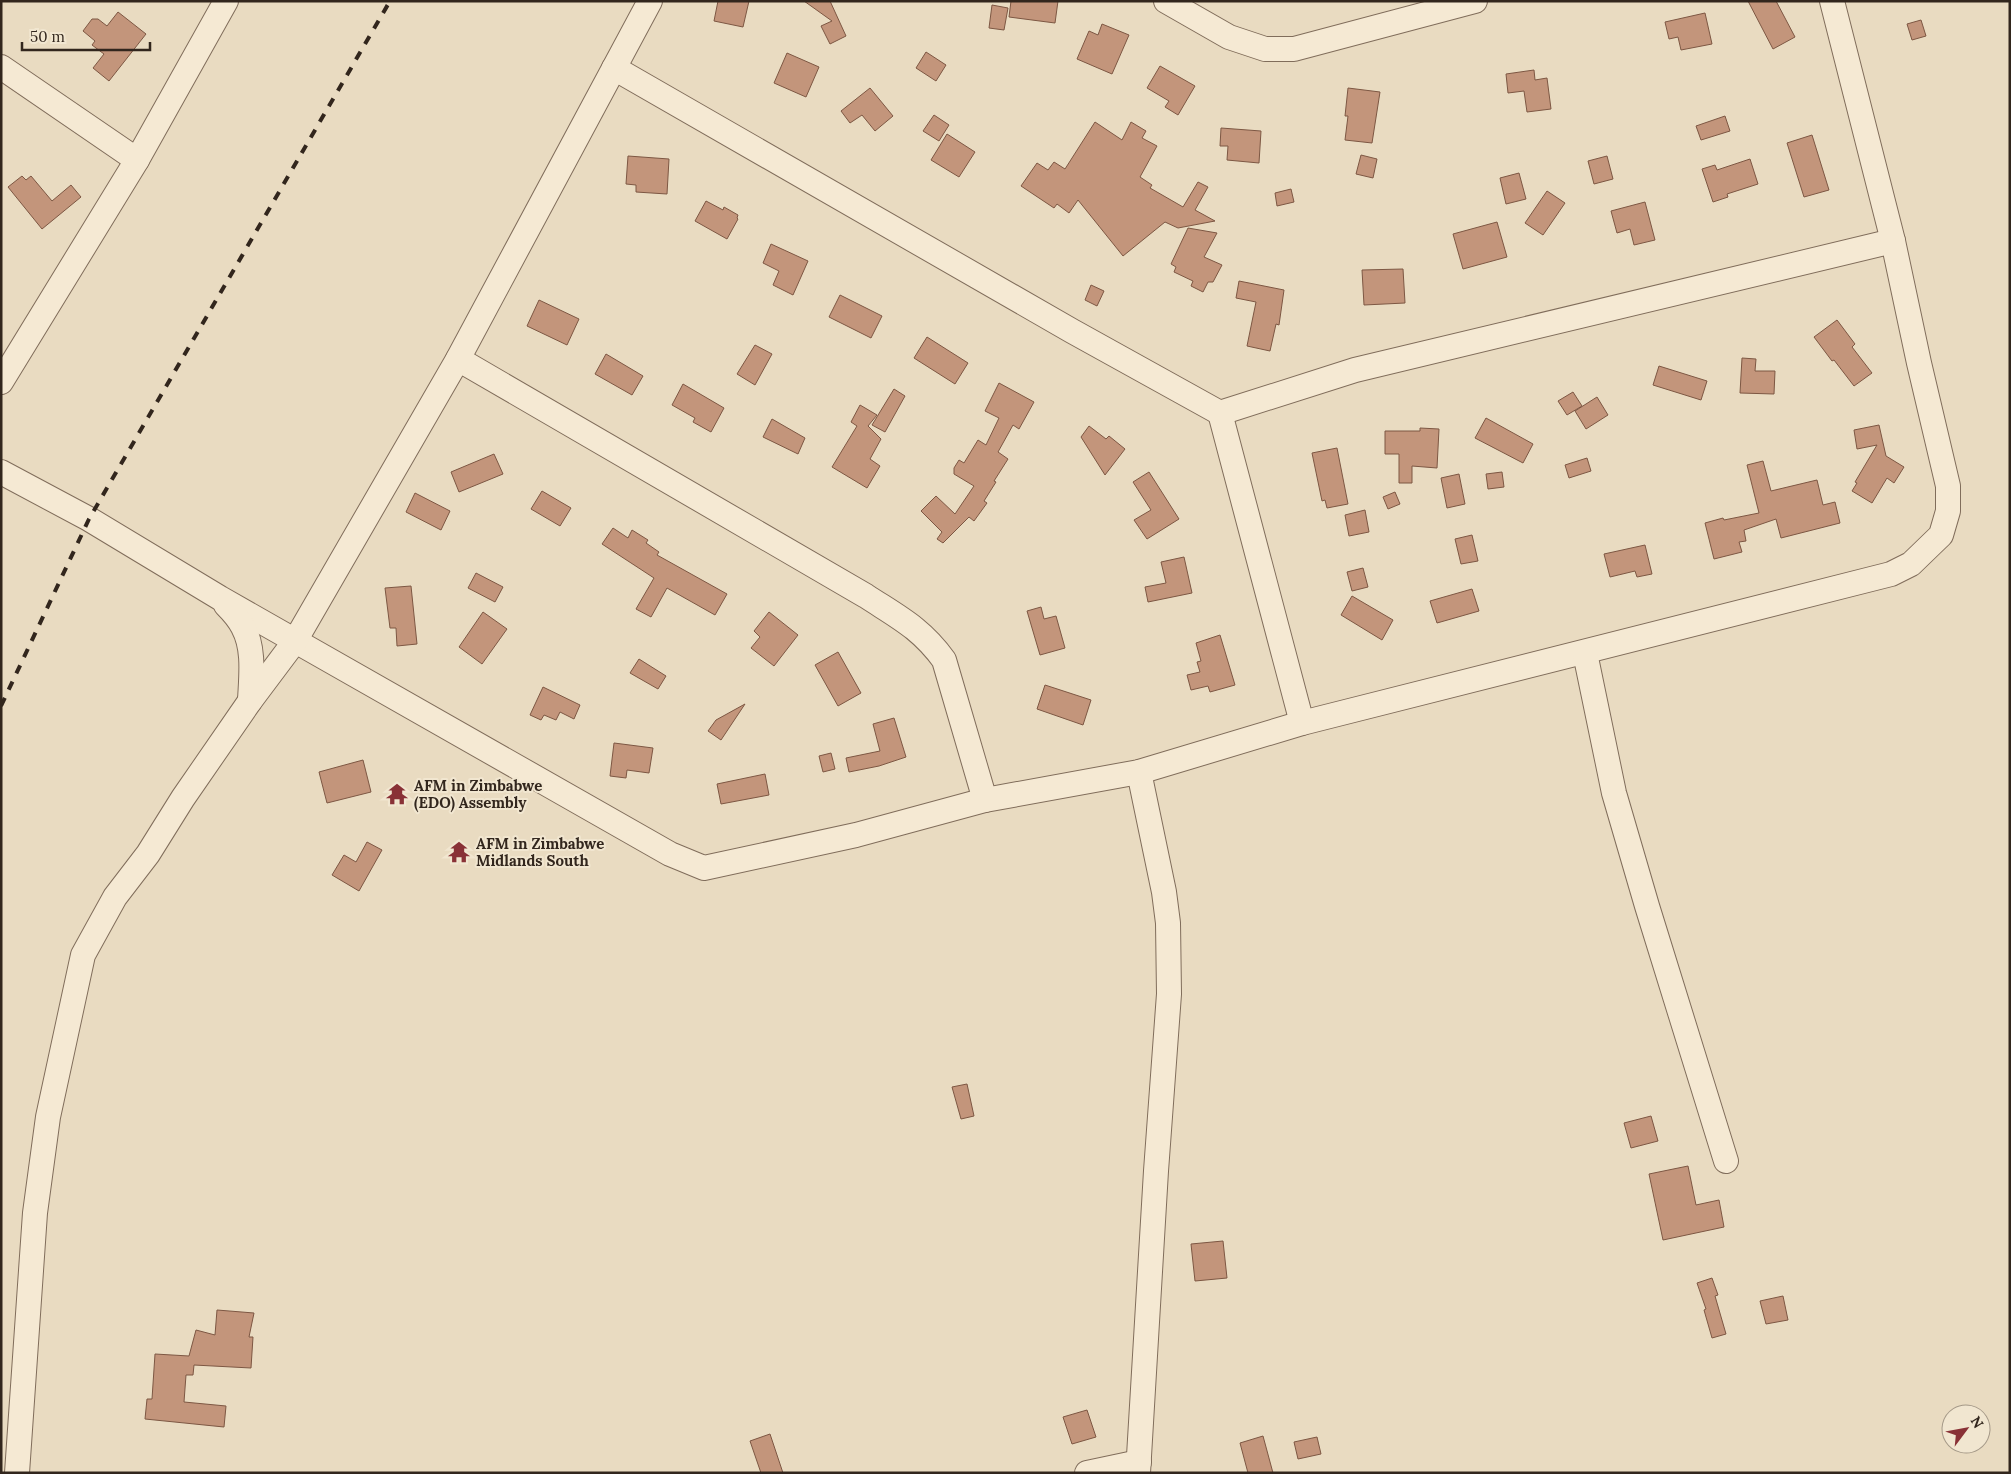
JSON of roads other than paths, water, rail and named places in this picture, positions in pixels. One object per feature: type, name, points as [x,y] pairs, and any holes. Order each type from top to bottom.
[{"type":"street","points":[[1,382],[137,160],[226,1]]},
{"type":"street","points":[[16,1473],[35,1213],[48,1117],[83,955],[114,897],[148,854],[182,798],[295,641],[458,359],[650,1]]},
{"type":"street","points":[[1166,1],[1229,37],[1265,49],[1294,49],[1474,1]]},
{"type":"street","points":[[1,472],[89,519],[220,598],[670,854],[704,868],[856,835],[985,800],[1139,772],[1302,724],[1891,574],[1912,564],[1941,535],[1948,510],[1948,486],[1893,241],[1832,1]]},
{"type":"street","points":[[1,67],[137,160]]},
{"type":"street","points":[[614,68],[1063,326],[1220,413],[1302,724]]},
{"type":"street","points":[[1220,413],[1355,370],[1893,241]]},
{"type":"street","points":[[458,359],[858,591],[918,630],[934,645],[944,660],[985,800]]},
{"type":"street","points":[[220,598],[243,627],[250,645],[250,701]]},
{"type":"street","points":[[1585,653],[1617,802],[1647,906],[1726,1160]]},
{"type":"street","points":[[1087,1473],[1139,1468],[1156,1171],[1169,994],[1168,923],[1164,892],[1139,772]]},
{"type":"railway","points":[[1,706],[89,519],[390,1]]},
{"type":"place","name":"AFM in Zimbabwe (EDO) Assembly","points":[[397,794]]},
{"type":"place","name":"AFM in Zimbabwe Midlands South","points":[[459,852]]}]
